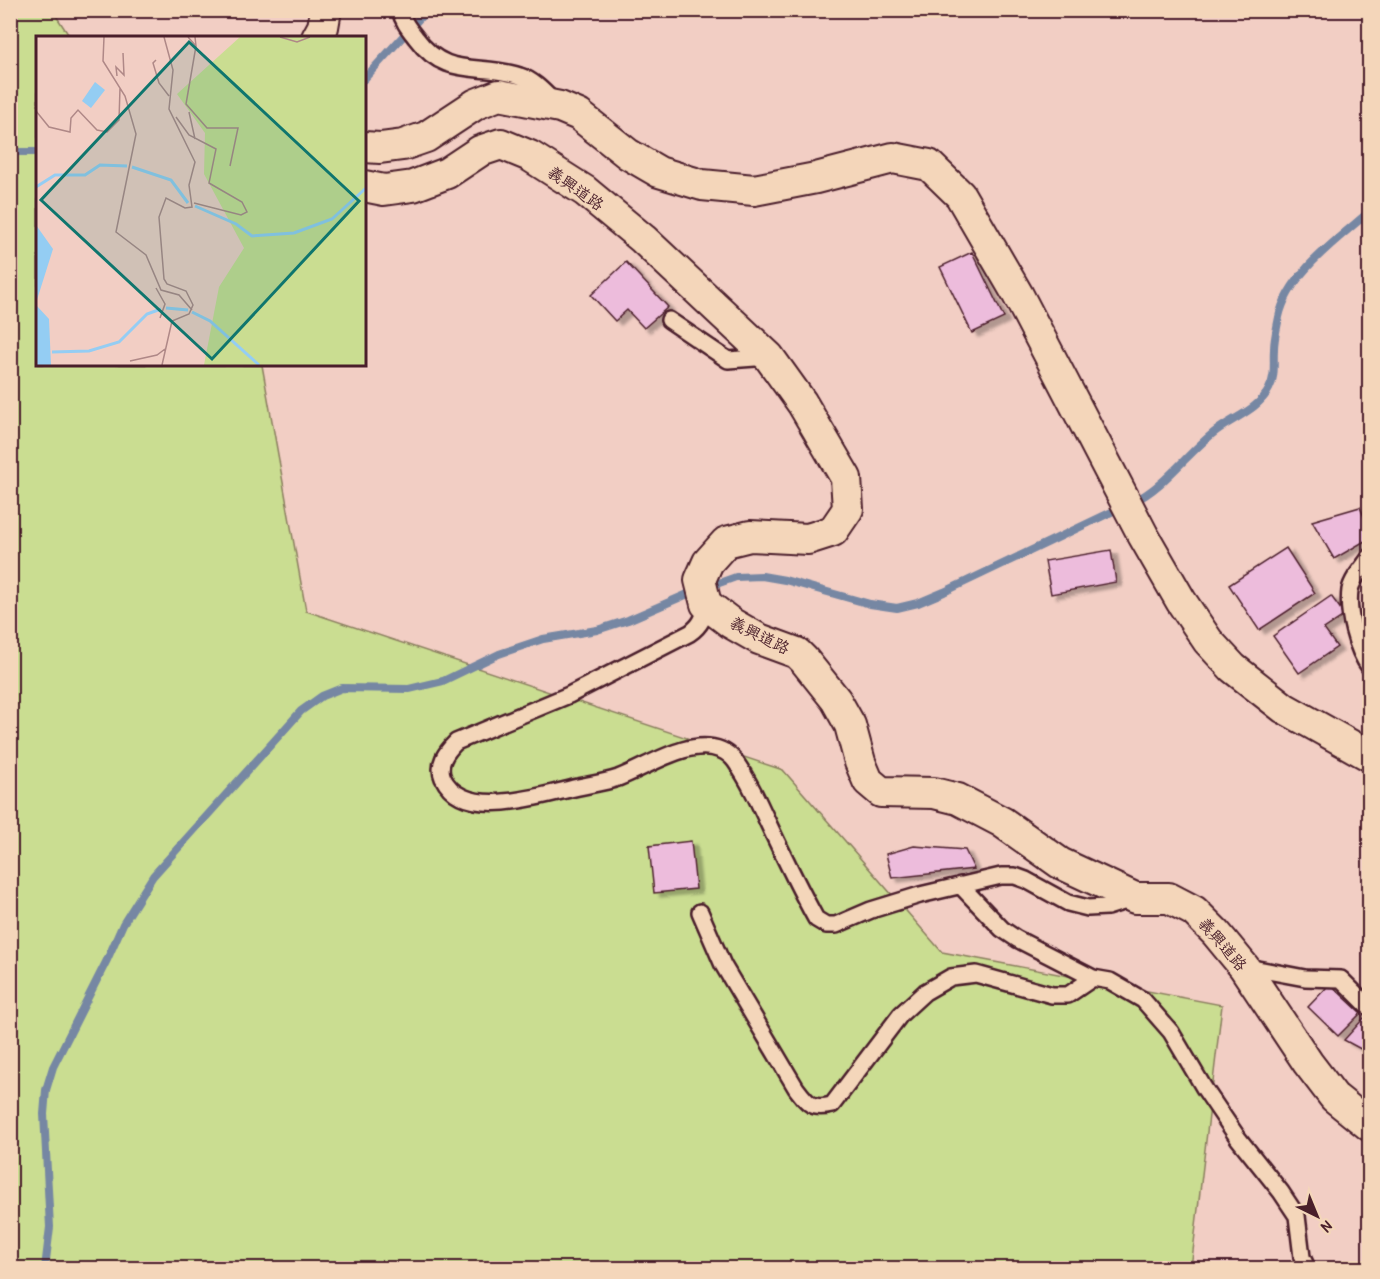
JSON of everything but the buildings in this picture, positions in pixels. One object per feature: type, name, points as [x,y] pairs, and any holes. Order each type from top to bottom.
[{"type":"street","points":[[318,36],[323,27],[326,10]]},
{"type":"street","points":[[366,147],[403,145],[426,137],[476,104],[499,95],[560,107],[579,115],[628,153],[659,172],[702,185],[754,190],[816,178],[893,158],[929,165],[960,195],[1018,295],[1143,535],[1181,601],[1208,641],[1233,668],[1284,708],[1370,756]]},
{"type":"street","name":"義興道路","points":[[366,186],[384,190],[413,186],[447,173],[480,151],[501,144],[530,156],[585,191],[643,239],[769,357],[802,403],[846,478],[848,509],[833,531],[808,539],[750,536],[726,543],[708,561],[700,580],[706,604],[731,623],[759,639],[797,654],[804,660],[836,700],[850,725],[867,781],[881,792],[934,793],[958,799],[1002,822],[1060,863],[1135,898],[1169,898],[1194,911],[1244,966],[1308,1063],[1334,1096],[1370,1126]]},
{"type":"lane","points":[[400,10],[402,20],[426,52],[447,64],[521,76],[541,89],[560,107]]},
{"type":"lane","points":[[669,320],[728,360],[769,357]]},
{"type":"lane","points":[[1370,557],[1350,588],[1352,624],[1363,658],[1370,668]]},
{"type":"lane","points":[[706,604],[704,618],[698,628],[690,633],[569,695],[456,742],[447,752],[441,765],[444,778],[456,793],[470,800],[501,803],[528,800],[618,778],[685,749],[700,746],[721,750],[733,758],[747,780],[816,919],[826,925],[836,925],[871,910],[1000,876],[1015,876],[1068,903],[1088,908],[1107,907],[1135,898]]},
{"type":"lane","points":[[960,885],[1002,929],[1093,978],[1110,981],[1143,1000],[1172,1032],[1204,1088],[1238,1138],[1298,1216],[1302,1257],[1307,1269]]},
{"type":"lane","points":[[700,912],[723,965],[796,1088],[807,1103],[819,1108],[832,1105],[902,1014],[925,992],[951,977],[976,974],[1052,996],[1068,995],[1093,978]]},
{"type":"lane","points":[[1244,966],[1305,978],[1341,979],[1370,1008]]},
{"type":"green space","points":[[10,11],[53,11],[69,36],[36,36],[36,366],[262,366],[306,611],[783,770],[942,952],[1222,1005],[1191,1268],[11,1268]]},
{"type":"waterway","points":[[366,77],[427,10]]},
{"type":"waterway","points":[[10,152],[36,152]]},
{"type":"waterway","points":[[1133,502],[1156,487],[1216,431],[1252,408],[1265,396],[1273,379],[1274,341],[1284,301],[1303,272],[1316,258],[1370,211]]},
{"type":"waterway","points":[[708,587],[736,577],[762,576],[785,580],[870,604],[897,608],[918,603],[944,592],[1122,507]]},
{"type":"waterway","points":[[45,1268],[50,1227],[44,1114],[46,1090],[53,1067],[123,924],[153,876],[301,711],[322,696],[342,688],[409,689],[443,681],[499,654],[543,639],[597,630],[628,620],[697,590]]}]
